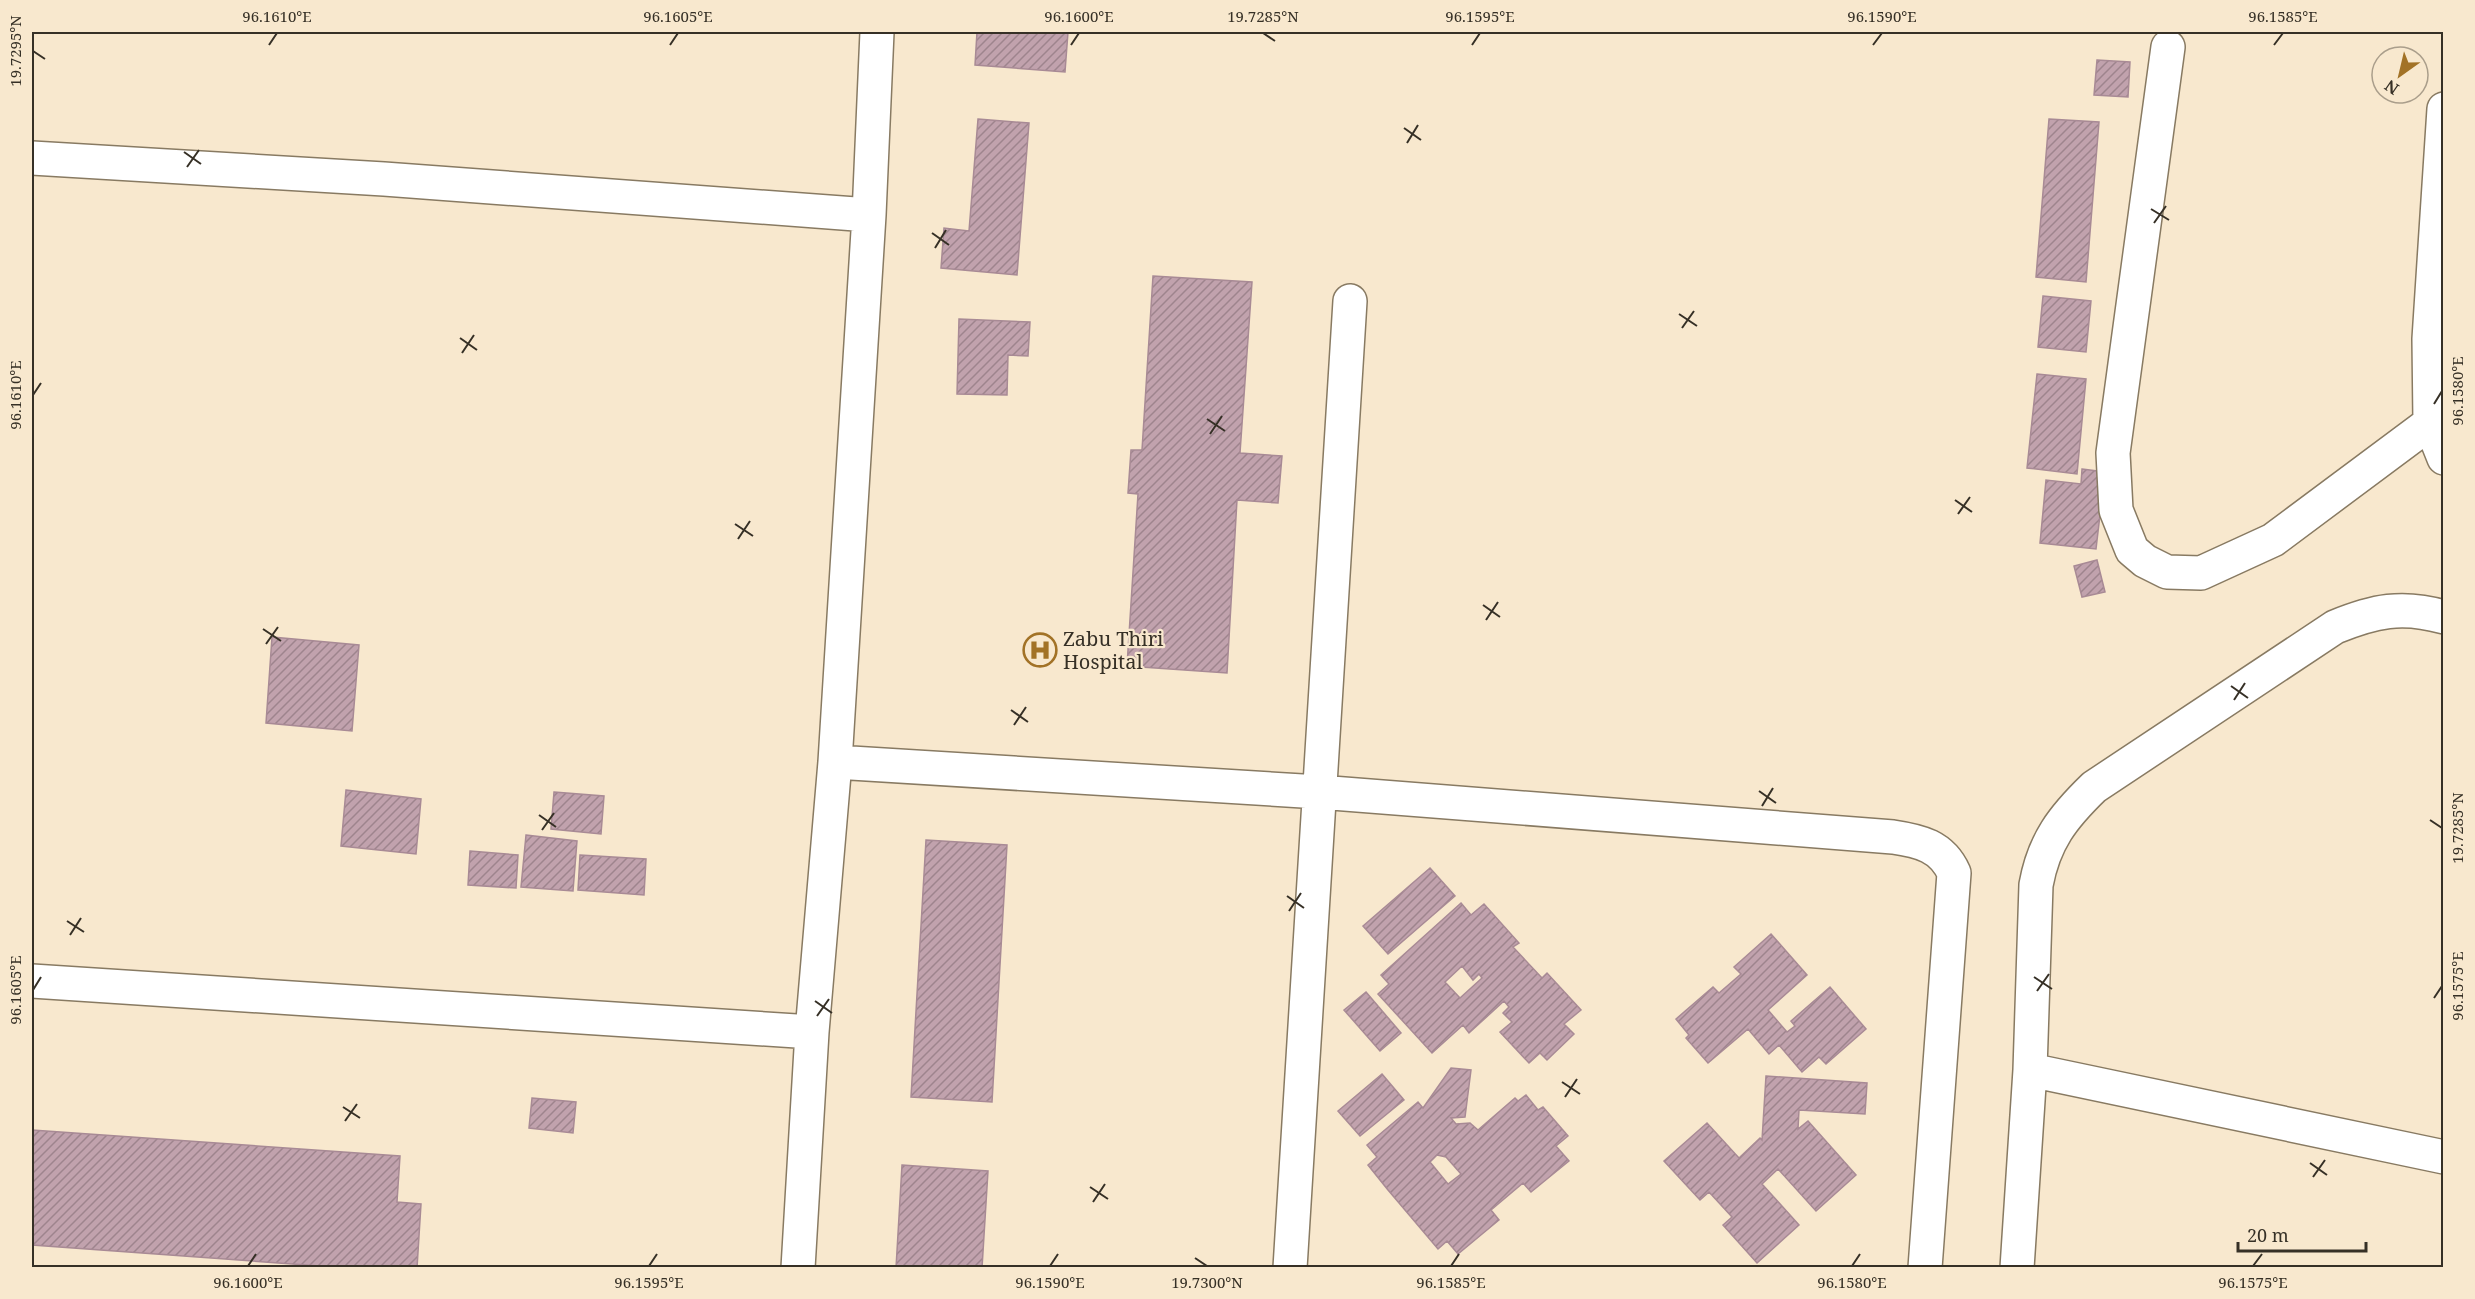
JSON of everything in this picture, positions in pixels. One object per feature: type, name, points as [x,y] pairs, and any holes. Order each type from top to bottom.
[{"type":"street","points":[[798,1268],[812,1032],[835,762],[869,215],[877,32]]},
{"type":"street","points":[[2168,47],[2113,453],[2116,510],[2132,550],[2145,561],[2167,572],[2201,573],[2273,540],[2430,423]]},
{"type":"street","points":[[2444,109],[2429,339],[2430,423],[2444,458]]},
{"type":"street","points":[[32,158],[384,179],[869,215]]},
{"type":"street","points":[[1290,1268],[1339,509],[1350,301]]},
{"type":"street","points":[[2017,1268],[2030,1070],[2036,885],[2041,858],[2070,810],[2094,787],[2335,627],[2369,613],[2398,609],[2444,617]]},
{"type":"street","points":[[835,762],[1319,792],[1893,837],[1932,846],[1948,859],[1954,873],[1925,1268]]},
{"type":"street","points":[[32,981],[812,1032]]},
{"type":"street","points":[[2030,1070],[2444,1157]]},
{"type":"building","points":[[977,32],[1068,32],[1065,72],[975,65]]},
{"type":"building","points":[[2097,60],[2130,62],[2128,97],[2094,95]]},
{"type":"building","points":[[978,119],[1029,123],[1017,275],[941,268],[944,228],[969,231]]},
{"type":"building","points":[[2049,119],[2099,122],[2086,282],[2036,277]]},
{"type":"building","points":[[1153,276],[1252,282],[1240,453],[1282,456],[1278,503],[1237,500],[1227,673],[1127,666],[1138,494],[1128,493],[1131,450],[1142,450]]},
{"type":"building","points":[[2043,296],[2091,301],[2086,352],[2038,347]]},
{"type":"building","points":[[959,319],[1030,322],[1028,356],[1008,355],[1007,395],[957,394]]},
{"type":"building","points":[[2037,374],[2086,379],[2077,474],[2027,468]]},
{"type":"building","points":[[2082,469],[2105,472],[2096,549],[2040,543],[2046,480],[2081,484]]},
{"type":"building","points":[[2097,560],[2105,592],[2082,597],[2074,566]]},
{"type":"building","points":[[272,637],[359,645],[352,731],[266,723]]},
{"type":"building","points":[[346,790],[421,799],[416,854],[341,846]]},
{"type":"building","points":[[554,792],[604,796],[601,834],[551,829]]},
{"type":"building","points":[[526,835],[577,841],[573,891],[521,887]]},
{"type":"building","points":[[926,840],[1007,845],[992,1102],[911,1097]]},
{"type":"building","points":[[470,851],[518,855],[516,888],[468,885]]},
{"type":"building","points":[[580,855],[646,859],[644,895],[578,890]]},
{"type":"building","points":[[1430,868],[1455,896],[1388,954],[1363,926]]},
{"type":"building","points":[[1461,903],[1471,915],[1484,904],[1519,943],[1513,947],[1542,978],[1547,973],[1581,1010],[1564,1024],[1574,1034],[1547,1060],[1540,1053],[1529,1063],[1500,1032],[1512,1022],[1503,1013],[1509,1007],[1504,1001],[1469,1033],[1463,1025],[1432,1053],[1378,994],[1389,984],[1381,975]],"holes":[[[1462,966],[1473,980],[1479,974],[1482,978],[1460,998],[1445,982]]]},
{"type":"building","points":[[1771,934],[1807,975],[1768,1010],[1787,1032],[1795,1026],[1791,1021],[1830,987],[1866,1029],[1826,1064],[1819,1057],[1802,1072],[1779,1045],[1769,1054],[1748,1029],[1708,1063],[1686,1038],[1689,1035],[1676,1019],[1713,987],[1719,993],[1741,974],[1734,967]]},
{"type":"building","points":[[1366,992],[1401,1033],[1380,1051],[1344,1010]]},
{"type":"building","points":[[1451,1068],[1471,1070],[1465,1117],[1451,1118],[1456,1124],[1470,1123],[1478,1130],[1515,1098],[1518,1101],[1526,1095],[1538,1110],[1543,1107],[1568,1136],[1556,1146],[1569,1161],[1531,1192],[1523,1183],[1491,1210],[1499,1220],[1458,1254],[1447,1241],[1438,1249],[1368,1165],[1377,1157],[1367,1145],[1418,1102],[1423,1108]],"holes":[[[1437,1155],[1446,1157],[1461,1174],[1448,1184],[1430,1162]]]},
{"type":"building","points":[[1382,1074],[1404,1100],[1360,1136],[1338,1111]]},
{"type":"building","points":[[1766,1076],[1867,1083],[1865,1114],[1799,1110],[1798,1129],[1808,1121],[1856,1175],[1816,1211],[1778,1169],[1762,1184],[1799,1225],[1757,1263],[1723,1225],[1732,1217],[1709,1192],[1700,1200],[1664,1161],[1707,1123],[1739,1158],[1760,1138],[1762,1140]]},
{"type":"building","points":[[532,1098],[576,1102],[573,1133],[529,1128]]},
{"type":"building","points":[[32,1130],[400,1156],[397,1202],[421,1204],[417,1268],[347,1268],[32,1245]]},
{"type":"building","points":[[902,1165],[988,1171],[982,1268],[896,1268]]},
{"type":"place","name":"Zabu Thiri Hospital","points":[[1040,650]]}]
